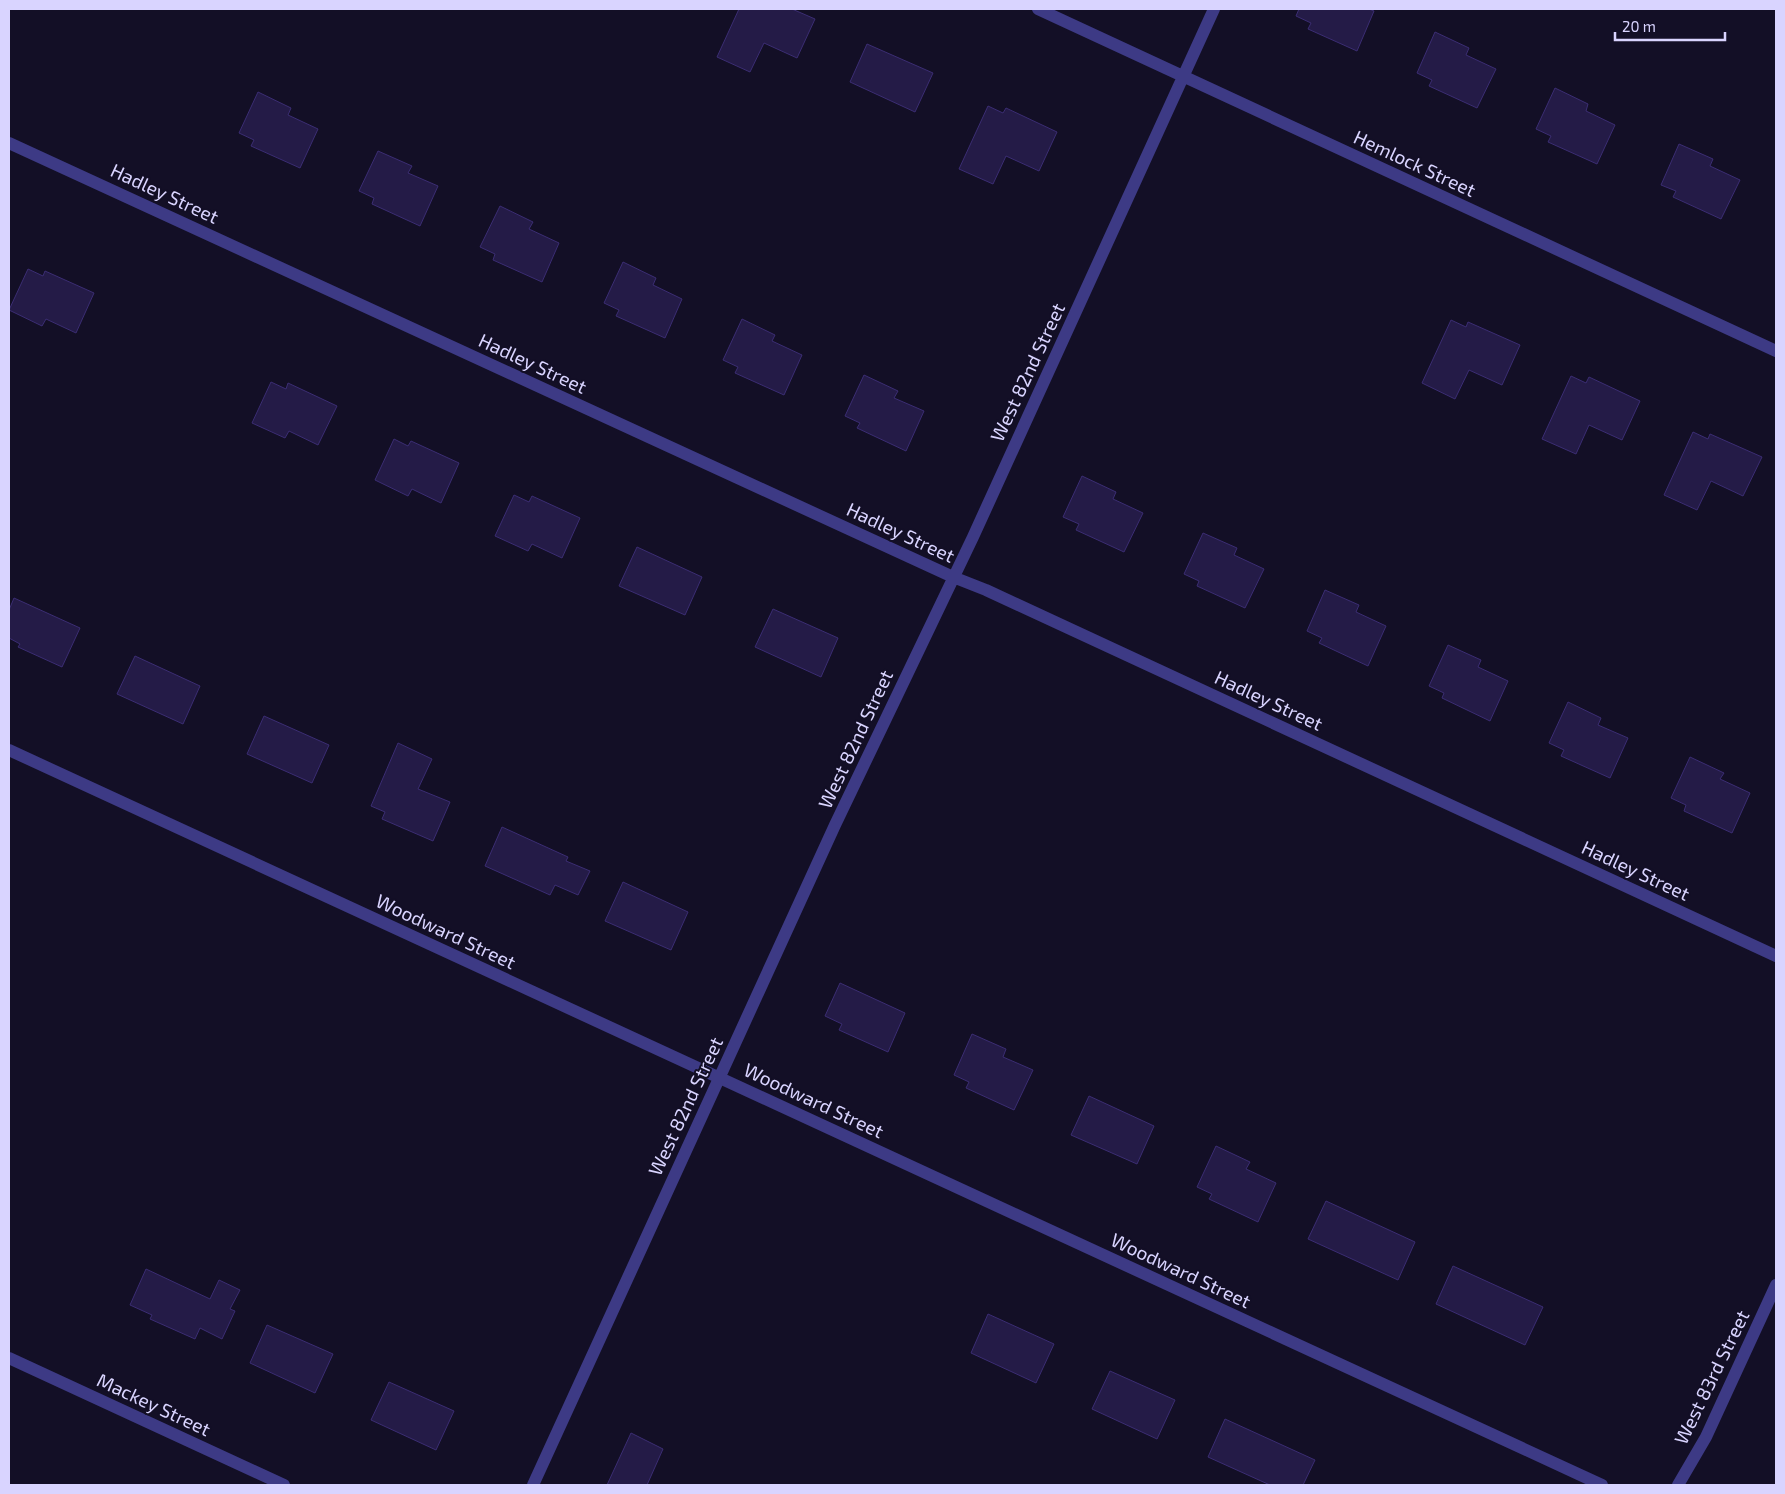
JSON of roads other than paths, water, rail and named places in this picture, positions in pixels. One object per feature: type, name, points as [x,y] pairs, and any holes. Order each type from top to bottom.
[{"type":"street","name":"Hemlock Street","points":[[1038,9],[1182,78],[1270,116],[1776,351]]},
{"type":"street","name":"West 82nd Street","points":[[533,1485],[719,1077],[953,577],[1214,9]]},
{"type":"street","name":"Hadley Street","points":[[9,143],[953,577],[986,590],[1776,956]]},
{"type":"street","name":"Woodward Street","points":[[9,750],[1602,1485]]},
{"type":"street","name":"West 83rd Street","points":[[1678,1485],[1706,1437],[1776,1285]]},
{"type":"street","name":"Mackey Street","points":[[9,1358],[284,1485]]}]
